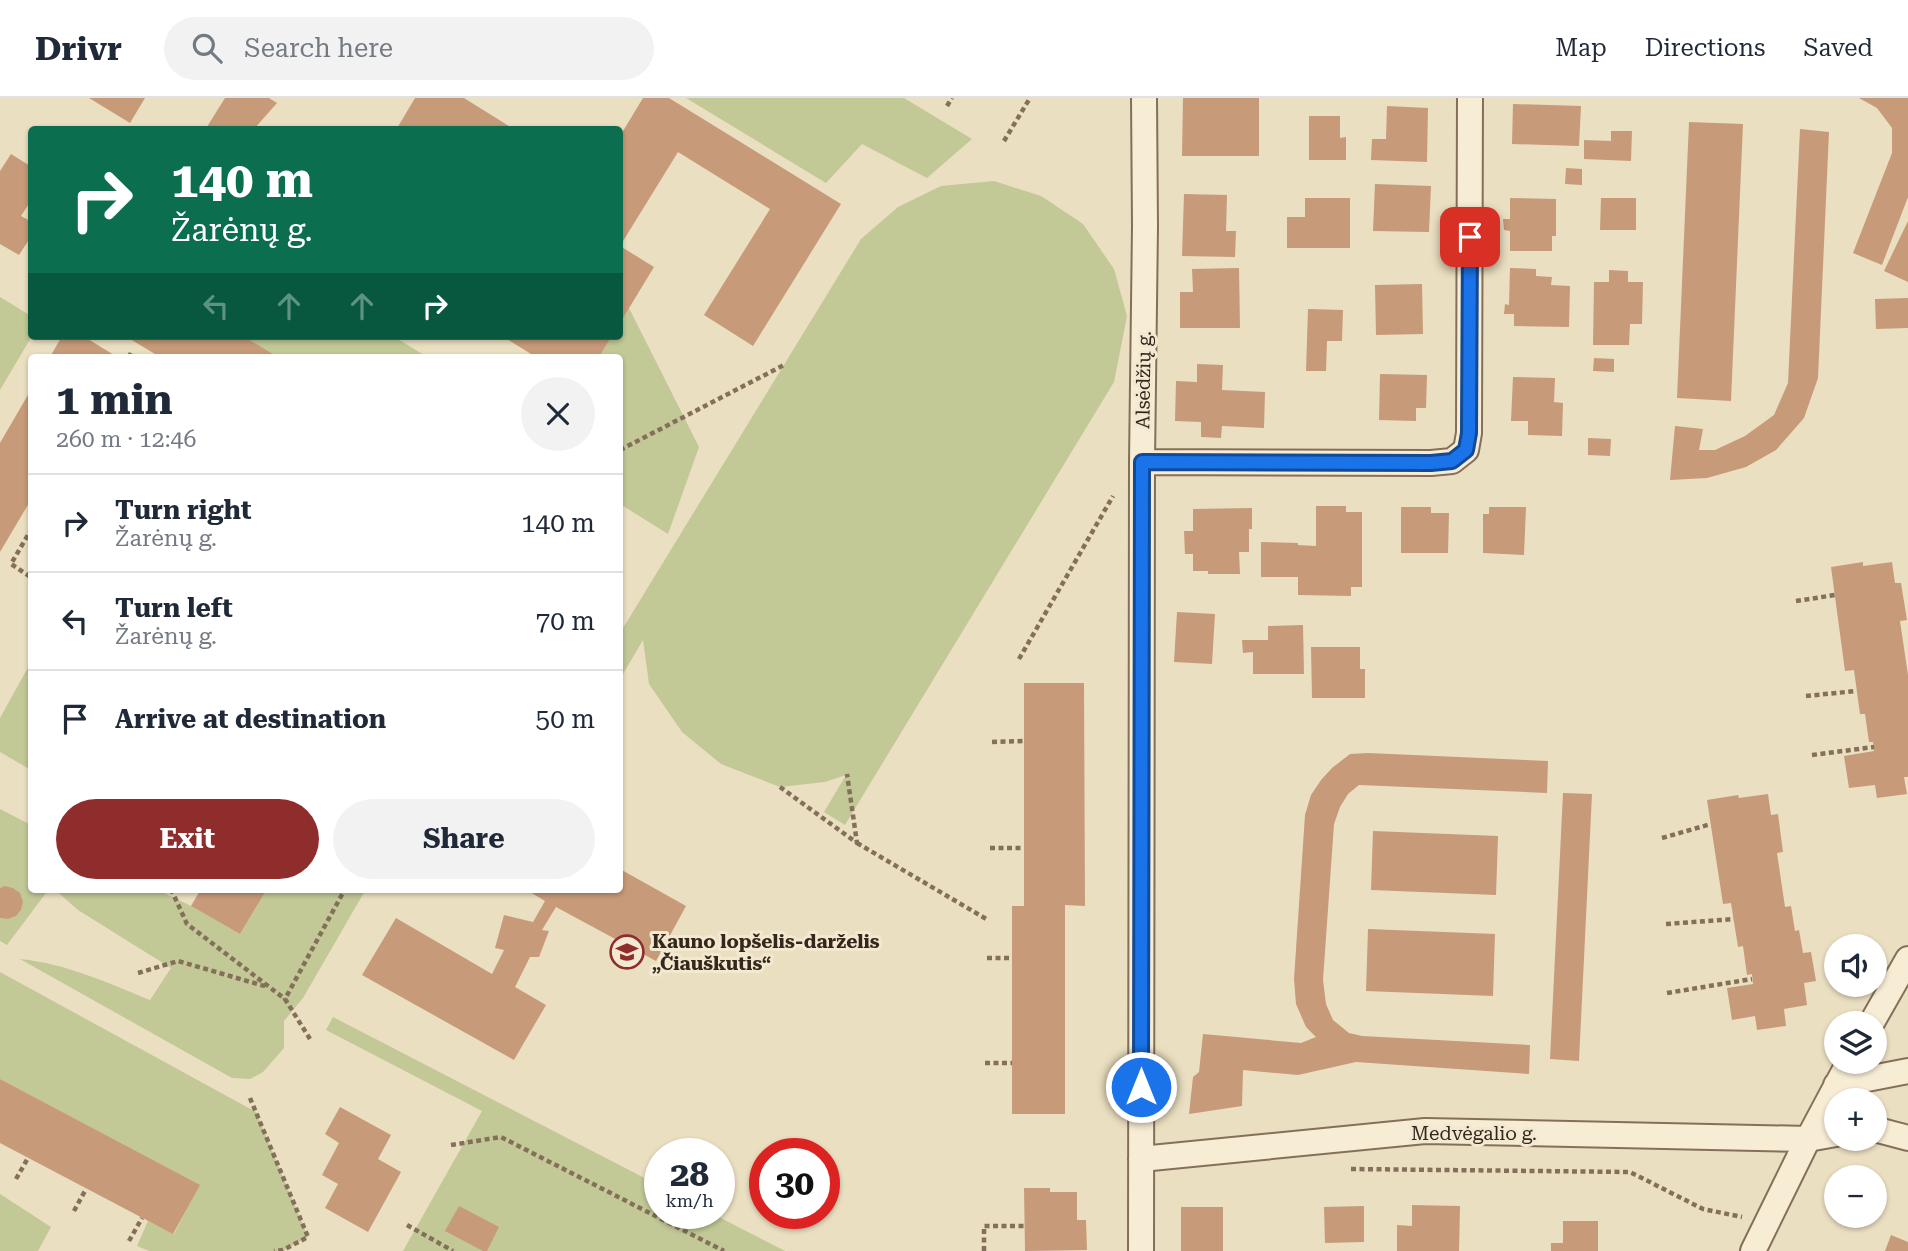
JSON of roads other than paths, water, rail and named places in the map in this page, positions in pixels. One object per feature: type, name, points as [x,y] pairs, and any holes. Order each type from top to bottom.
[{"type":"street","name":"Alsėdžių g.","points":[[1142,1251],[1144,98]]},
{"type":"street","points":[[1142,462],[1431,463],[1452,461],[1466,450],[1469,433],[1471,98]]},
{"type":"street","points":[[1878,1011],[1908,959]]},
{"type":"street","points":[[1836,1085],[1908,1071]]},
{"type":"street","points":[[1753,1251],[1842,1074]]},
{"type":"street","name":"Medvėgalio g.","points":[[1141,1159],[1425,1131],[1808,1139],[1824,1136]]},
{"type":"street","points":[[1887,1132],[1908,1138]]},
{"type":"place","name":"Kauno lopšelis-darželis „Čiauškutis“","points":[[627,952]]}]
